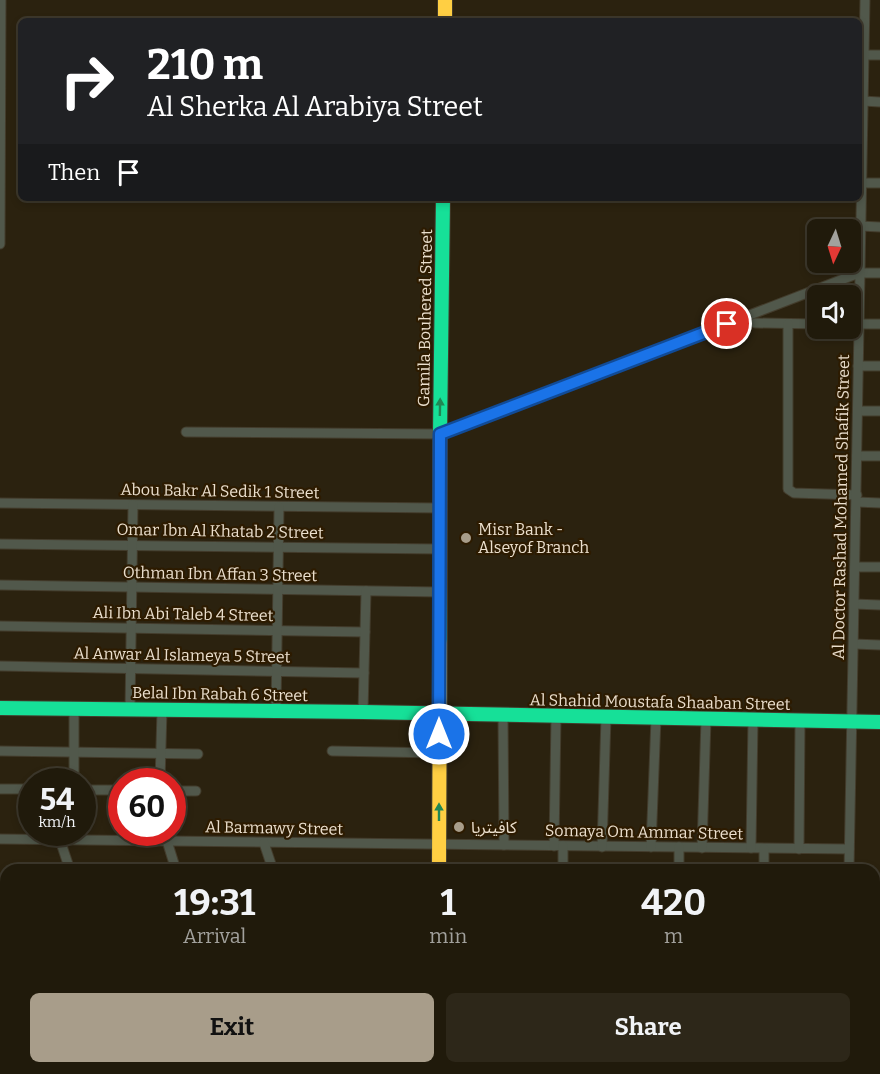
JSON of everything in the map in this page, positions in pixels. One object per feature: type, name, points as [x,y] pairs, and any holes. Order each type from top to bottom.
[{"type":"street","points":[[0,244],[1,0]]},
{"type":"street","points":[[445,0],[445,18]]},
{"type":"street","name":"Al Doctor Rashad Mohamed Shafik Street","points":[[862,142],[865,0]]},
{"type":"street","points":[[864,55],[880,55]]},
{"type":"street","points":[[863,101],[880,102]]},
{"type":"street","points":[[862,183],[880,183]]},
{"type":"street","name":"Gamila Bouhered Street","points":[[439,864],[443,201]]},
{"type":"street","name":"Al Doctor Rashad Mohamed Shafik Street","points":[[860,219],[861,201]]},
{"type":"street","points":[[861,226],[880,227]]},
{"type":"street","points":[[186,432],[440,434],[859,273]]},
{"type":"street","name":"Al Doctor Rashad Mohamed Shafik Street","points":[[858,285],[859,273]]},
{"type":"street","points":[[861,273],[880,273]]},
{"type":"street","points":[[755,323],[807,324]]},
{"type":"street","points":[[788,324],[788,489],[794,493],[880,502]]},
{"type":"street","points":[[861,325],[880,324]]},
{"type":"street","name":"Al Doctor Rashad Mohamed Shafik Street","points":[[849,864],[857,499],[857,339]]},
{"type":"street","points":[[858,366],[880,366]]},
{"type":"street","points":[[858,411],[880,411]]},
{"type":"street","points":[[857,456],[880,456]]},
{"type":"street","name":"Abou Bakr Al Sedik 1 Street","points":[[0,504],[440,508]]},
{"type":"street","points":[[130,709],[133,505]]},
{"type":"street","points":[[276,711],[279,507]]},
{"type":"street","name":"Omar Ibn Al Khatab 2 Street","points":[[0,544],[440,549]]},
{"type":"street","points":[[855,567],[880,567]]},
{"type":"street","name":"Othman Ibn Affan 3 Street","points":[[0,585],[440,592]]},
{"type":"street","points":[[363,712],[366,591]]},
{"type":"street","points":[[854,604],[880,605]]},
{"type":"street","name":"Ali Ibn Abi Taleb 4 Street","points":[[0,626],[365,632]]},
{"type":"street","points":[[854,644],[880,645]]},
{"type":"street","name":"Al Anwar Al Islameya 5 Street","points":[[0,666],[364,673]]},
{"type":"street","name":"Belal Ibn Rabah 6 Street","points":[[0,708],[439,714]]},
{"type":"street","points":[[74,709],[74,768]]},
{"type":"street","points":[[160,768],[162,710]]},
{"type":"street","name":"Al Shahid Moustafa Shaaban Street","points":[[439,714],[880,722]]},
{"type":"street","points":[[503,716],[504,845]]},
{"type":"street","points":[[556,716],[559,846],[562,864]]},
{"type":"street","points":[[602,847],[606,717]]},
{"type":"street","points":[[651,847],[656,718]]},
{"type":"street","points":[[702,848],[706,719]]},
{"type":"street","points":[[751,848],[753,720]]},
{"type":"street","points":[[799,849],[800,720]]},
{"type":"street","points":[[0,751],[198,754]]},
{"type":"street","points":[[332,751],[439,753]]},
{"type":"street","points":[[0,789],[18,789]]},
{"type":"street","points":[[186,791],[196,791]]},
{"type":"street","name":"Al Barmawy Street","points":[[0,839],[18,839]]},
{"type":"street","name":"Al Barmawy Street","points":[[186,839],[264,843],[439,844]]},
{"type":"street","points":[[264,843],[271,864]]},
{"type":"street","name":"Somaya Om Ammar Street","points":[[439,844],[849,849]]},
{"type":"street","points":[[61,846],[66,864]]},
{"type":"street","points":[[165,846],[173,864]]},
{"type":"street","points":[[679,847],[679,864]]},
{"type":"street","points":[[764,849],[764,864]]},
{"type":"traffic: fast","points":[[440,643],[443,201]]},
{"type":"traffic: fast","points":[[0,708],[880,722]]},
{"type":"traffic: slow","points":[[445,0],[445,18]]},
{"type":"traffic: slow","points":[[439,864],[440,643]]},
{"type":"place","name":"Misr Bank - Alseyof Branch","points":[[466,538]]},
{"type":"place","name":"كافيتريا","points":[[459,827]]},
{"type":"route","points":[[439,734],[440,434],[727,324]]}]
